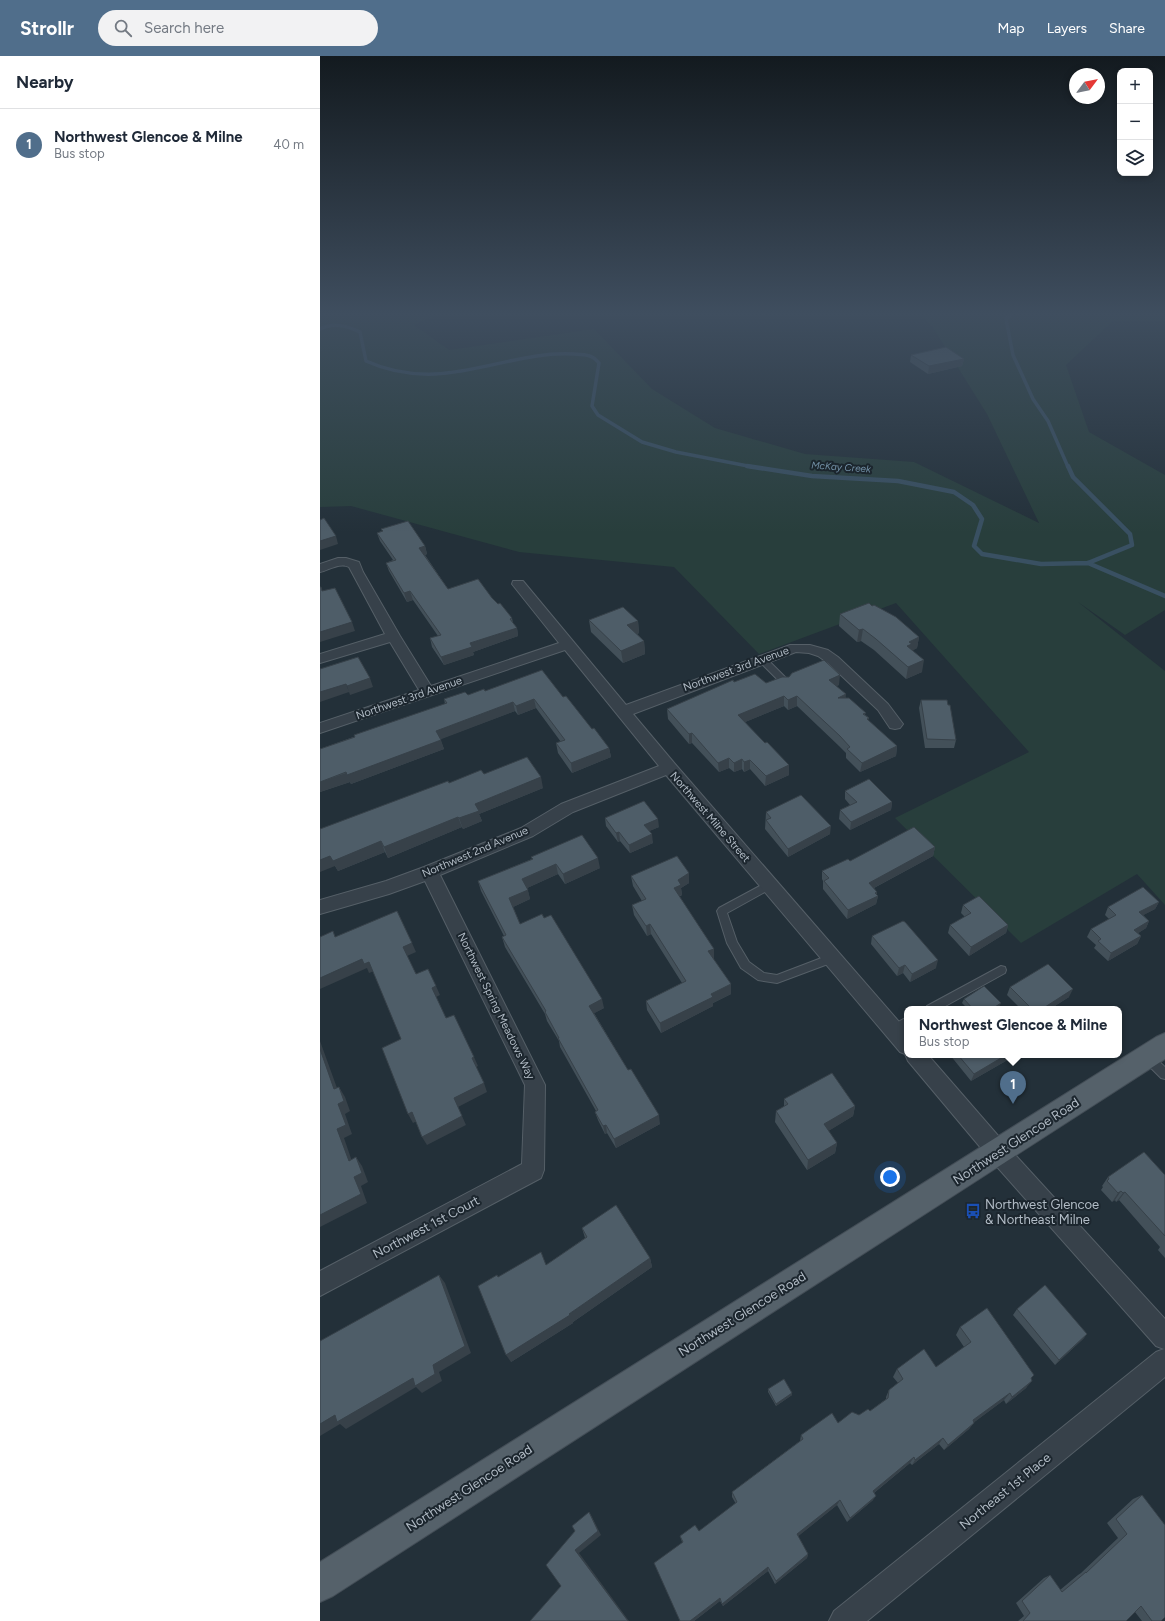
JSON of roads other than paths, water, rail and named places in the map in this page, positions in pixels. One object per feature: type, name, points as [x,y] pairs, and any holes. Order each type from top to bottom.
[{"type":"main road","name":"Northwest Glencoe Road","points":[[320,1583],[999,1153],[1159,1059]]},
{"type":"street","points":[[320,568],[336,562],[347,561],[355,565],[357,572],[393,636],[428,692]]},
{"type":"street","name":"Northwest Milne Street","points":[[518,584],[669,768],[832,958],[900,1026],[904,1037]]},
{"type":"street","points":[[320,659],[393,636]]},
{"type":"street","name":"Northwest 3rd Avenue","points":[[320,728],[567,645]]},
{"type":"street","name":"Northwest 3rd Avenue","points":[[623,712],[795,648],[810,649],[823,653],[833,660],[883,707],[895,724]]},
{"type":"street","name":"Northwest 2nd Avenue","points":[[320,907],[389,887],[430,872],[516,837],[567,808],[669,768]]},
{"type":"street","name":"Northwest Spring Meadows Way","points":[[430,872],[535,1085],[533,1170]]},
{"type":"street","points":[[918,1058],[999,1153],[1165,1337]]},
{"type":"street","name":"Northwest 1st Court","points":[[320,1284],[533,1170]]},
{"type":"street","name":"Northeast 1st Place","points":[[844,1621],[1165,1361]]},
{"type":"lane","points":[[762,659],[786,683]]},
{"type":"lane","points":[[769,885],[722,911],[732,943],[745,965],[762,977],[777,979],[832,958]]},
{"type":"lane","points":[[936,1006],[1001,970]]},
{"type":"waterway","name":"McKay Creek","points":[[595,387],[592,406],[598,415],[642,442],[676,452],[751,467]]},
{"type":"waterway","name":"McKay Creek","points":[[1028,387],[1033,399],[1048,421],[1068,467]]},
{"type":"waterway","name":"McKay Creek","points":[[747,466],[751,467]]},
{"type":"waterway","name":"McKay Creek","points":[[1068,466],[1073,477],[1130,534],[1132,545],[1088,563]]},
{"type":"waterway","name":"McKay Creek","points":[[751,467],[812,476],[898,481],[954,492],[973,505],[982,519],[974,546],[982,554],[1041,564],[1088,563]]},
{"type":"waterway","points":[[1088,563],[1165,596]]},
{"type":"place","name":"Northwest Glencoe & Milne","points":[[1013,1104]]},
{"type":"place","name":"Northwest Glencoe & Northeast Milne","points":[[973,1211]]}]
